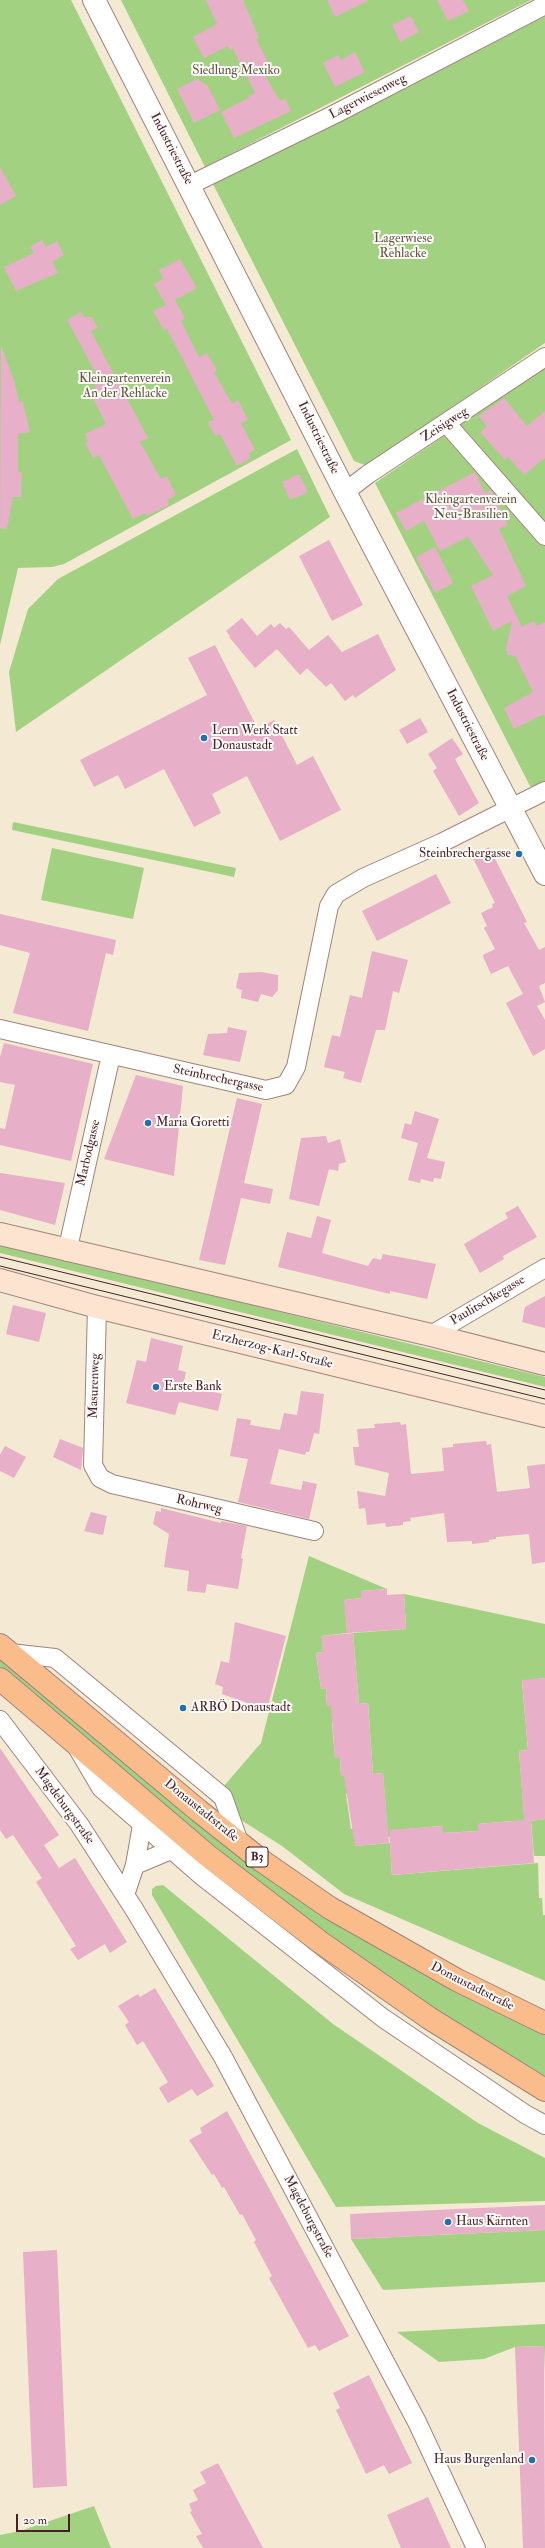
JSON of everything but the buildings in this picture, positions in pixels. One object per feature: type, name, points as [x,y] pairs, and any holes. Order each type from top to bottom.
[{"type":"main road","points":[[0,1234],[67,1252],[431,1335],[545,1364]]},
{"type":"main road","name":"Erzherzog-Karl-Straße","points":[[0,1280],[97,1307],[545,1416]]},
{"type":"main road","name":"Donaustadtstraße","points":[[5,1649],[239,1842],[330,1908],[387,1942],[457,1980],[545,2023]]},
{"type":"main road","name":"B3","points":[[0,1679],[76,1746],[208,1856],[320,1942],[429,2018],[545,2090]]},
{"type":"street","name":"Industriestraße","points":[[94,0],[190,185],[345,492],[545,874]]},
{"type":"street","name":"Lagerwiesenweg","points":[[190,185],[349,106],[545,5]]},
{"type":"street","name":"Zeisigweg","points":[[345,492],[367,475],[447,424],[545,357]]},
{"type":"street","points":[[447,424],[545,536]]},
{"type":"street","name":"Steinbrechergasse","points":[[0,1029],[266,1090],[286,1085],[296,1067],[329,906],[336,894],[363,878],[545,791]]},
{"type":"street","name":"Marbodgasse","points":[[67,1252],[111,1055]]},
{"type":"street","name":"Paulitschkegasse","points":[[431,1335],[545,1268]]},
{"type":"street","name":"Masurenweg","points":[[93,1465],[97,1307]]},
{"type":"street","name":"Rohrweg","points":[[93,1465],[100,1478],[112,1484],[314,1531]]},
{"type":"street","name":"Magdeburgstraße","points":[[0,1720],[79,1824],[125,1895],[238,2084],[417,2422],[476,2548]]},
{"type":"street","points":[[76,1746],[101,1788],[171,1850],[383,2018],[525,2114],[545,2125]]},
{"type":"street","points":[[125,1895],[135,1865],[142,1825]]},
{"type":"street","points":[[135,1865],[171,1850]]},
{"type":"green space","name":"Kleingartenverein An der Rehlacke","points":[[0,0],[71,0],[291,440],[64,564],[52,567],[18,568],[0,645]]},
{"type":"green space","name":"Siedlung Mexiko","points":[[121,0],[531,0],[205,167]]},
{"type":"green space","name":"Lagerwiese Rehlacke","points":[[545,12],[545,343],[367,466],[354,461],[213,184]]},
{"type":"green space","name":"Kleingartenverein Neu-Brasilien","points":[[545,367],[545,783],[536,788],[530,786],[375,483]]},
{"type":"green space","points":[[297,449],[330,517],[16,732],[9,672],[28,609],[58,579]]},
{"type":"green space","points":[[13,822],[236,868],[234,877],[12,830]]},
{"type":"green space","points":[[52,848],[144,868],[133,919],[41,900]]},
{"type":"green space","points":[[0,1243],[545,1377],[545,1387],[0,1253]]},
{"type":"green space","points":[[309,1556],[387,1589],[361,1591],[361,1598],[345,1600],[347,1633],[322,1636],[323,1652],[316,1653],[321,1689],[326,1688],[327,1706],[336,1706],[332,1723],[335,1758],[340,1758],[341,1776],[350,1775],[352,1793],[346,1794],[351,1829],[356,1828],[355,1846],[390,1843],[392,1875],[538,1863],[539,1898],[542,1898],[543,1915],[545,1915],[545,1981],[344,1894],[282,1846],[211,1801],[261,1743]]},
{"type":"green space","points":[[404,1594],[545,1624],[545,1678],[522,1681],[528,1750],[519,1751],[525,1827],[513,1821],[478,1824],[478,1831],[443,1833],[442,1826],[406,1829],[406,1836],[388,1837],[383,1773],[373,1774],[368,1703],[359,1704],[353,1633],[406,1629]]},
{"type":"green space","points":[[0,1656],[343,1927],[422,1973],[545,2032],[545,2077],[426,2004],[319,1928],[235,1863],[0,1667]]},
{"type":"green space","points":[[545,1819],[545,1856],[534,1856],[531,1821]]},
{"type":"green space","points":[[163,1885],[333,2024],[478,2123],[545,2158],[545,2201],[336,2207],[152,1895],[152,1889],[156,1886]]},
{"type":"green space","points":[[545,2230],[545,2282],[383,2290],[351,2239]]},
{"type":"green space","points":[[545,2324],[545,2373],[544,2346],[515,2347],[484,2359],[439,2362],[397,2332]]},
{"type":"green space","points":[[94,2506],[111,2548],[0,2548],[0,2535],[20,2531]]},
{"type":"tram line","points":[[0,1257],[545,1390]]},
{"type":"tram line","points":[[0,1266],[545,1399]]},
{"type":"place","name":"Lern Werk Statt Donaustadt","points":[[204,738]]},
{"type":"place","name":"Steinbrechergasse","points":[[519,854]]},
{"type":"place","name":"Maria Goretti","points":[[148,1123]]},
{"type":"place","name":"Erste Bank","points":[[156,1387]]},
{"type":"place","name":"ARBÖ Donaustadt","points":[[183,1708]]},
{"type":"place","name":"Haus Kärnten","points":[[448,2222]]},
{"type":"place","name":"Haus Burgenland","points":[[532,2460]]}]
